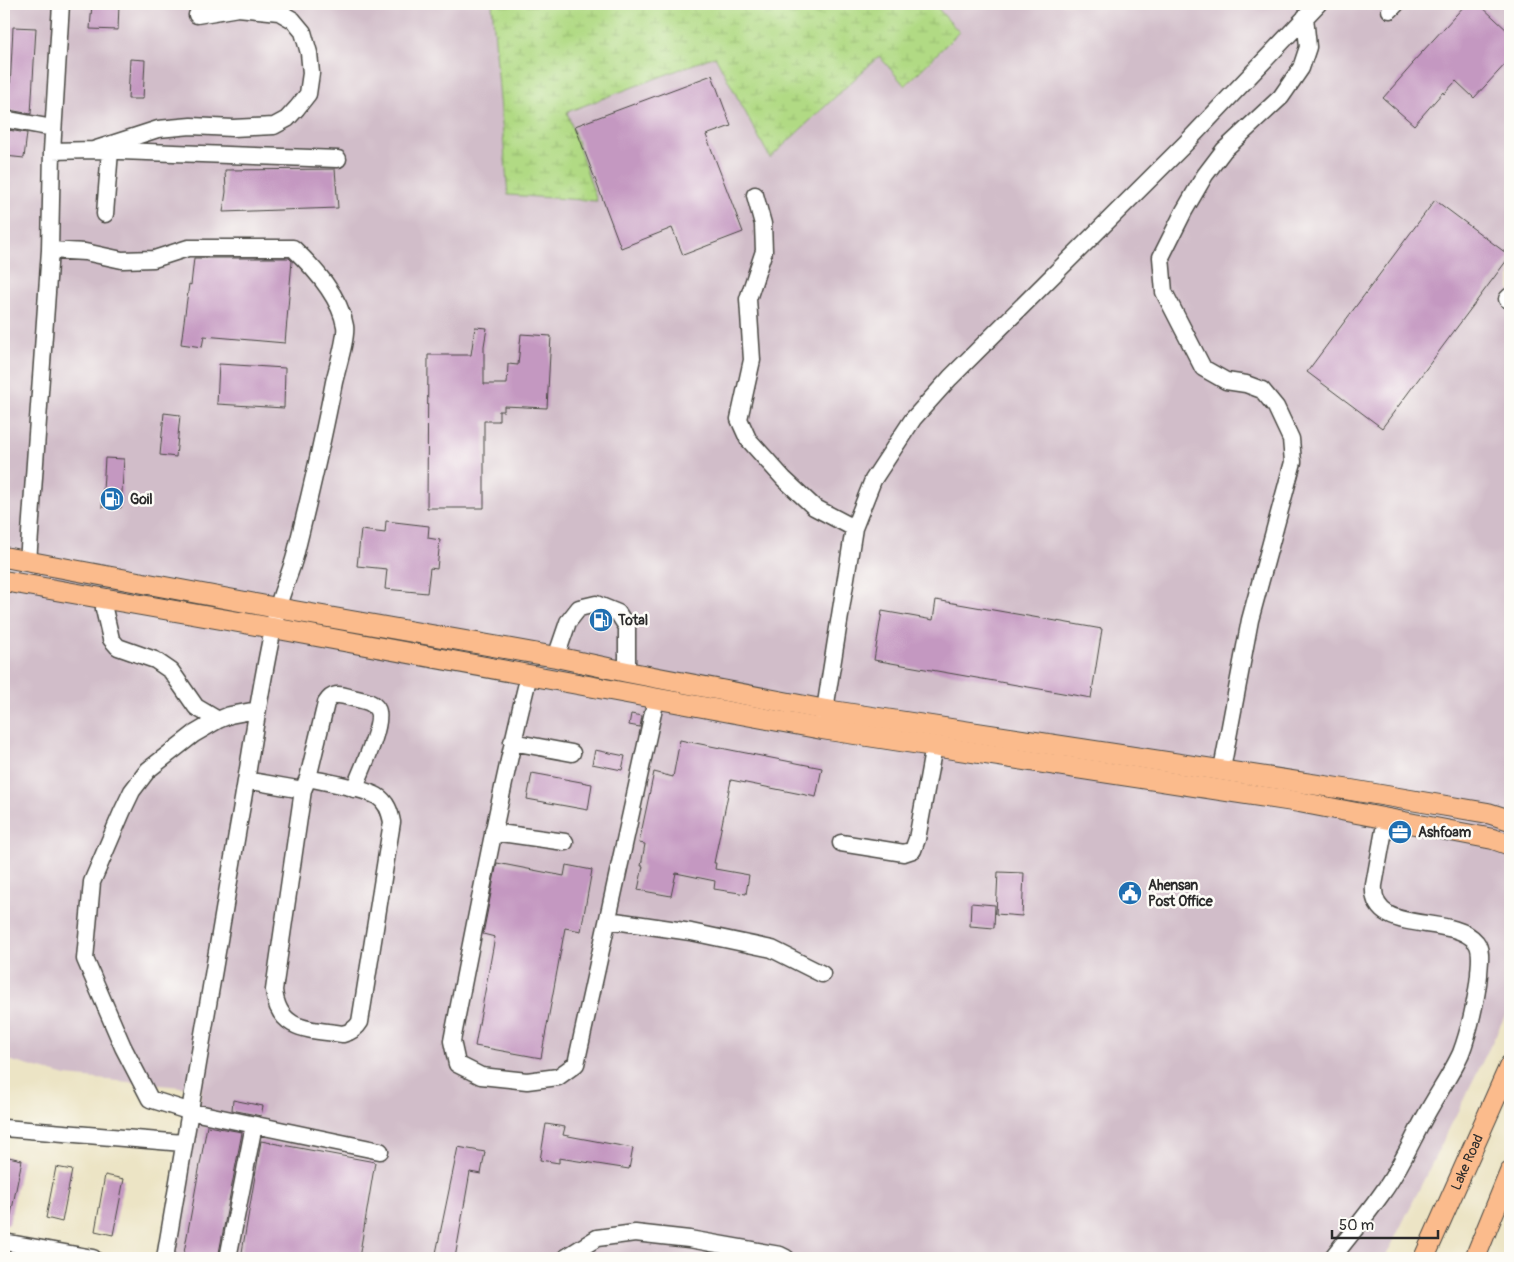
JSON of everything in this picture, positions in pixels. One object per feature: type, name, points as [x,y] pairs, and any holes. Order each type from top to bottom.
[{"type":"main road","points":[[4,557],[278,608],[556,656],[934,746],[1298,802],[1502,842],[1510,858]]},
{"type":"main road","points":[[4,581],[273,628],[656,699],[1222,769],[1468,810],[1510,820]]},
{"type":"main road","name":"Lake Road","points":[[1424,1258],[1510,1065]]},
{"type":"main road","points":[[1475,1258],[1510,1172]]},
{"type":"street","points":[[28,562],[50,250],[53,128],[61,4]]},
{"type":"street","points":[[824,720],[854,528],[873,480],[913,418],[950,378],[1184,145],[1318,4]]},
{"type":"street","points":[[93,150],[158,129],[191,126],[233,128],[274,126],[287,119],[308,94],[311,73],[309,53],[303,32],[293,20],[279,12],[238,8],[197,15]]},
{"type":"street","points":[[1222,769],[1250,620],[1293,462],[1291,439],[1276,407],[1262,390],[1246,384],[1226,381],[1203,368],[1164,292],[1161,257],[1205,175],[1224,150],[1281,97],[1301,68],[1308,47],[1305,17]]},
{"type":"street","points":[[4,119],[53,128]]},
{"type":"street","points":[[52,151],[93,150],[338,159]]},
{"type":"street","points":[[105,214],[110,151]]},
{"type":"street","points":[[755,195],[763,224],[764,251],[748,298],[752,360],[740,420],[748,439],[764,460],[802,496],[814,507],[854,528]]},
{"type":"street","points":[[50,250],[78,251],[122,260],[154,259],[188,248],[293,248],[315,271],[339,306],[345,328],[325,428],[294,560],[273,628],[257,710],[188,1111],[165,1258]]},
{"type":"street","points":[[105,599],[104,609],[111,639],[118,647],[155,660],[171,671],[196,707],[218,720]]},
{"type":"street","points":[[556,656],[568,622],[574,614],[579,608],[596,604],[618,613],[627,627],[627,672]]},
{"type":"street","points":[[529,675],[512,742],[493,832],[452,1041],[457,1064],[480,1076],[527,1081],[558,1077],[576,1064],[656,699]]},
{"type":"street","points":[[246,780],[306,784],[354,789],[378,796],[390,810],[392,822],[360,1022],[349,1033],[343,1034],[298,1026],[283,1016],[275,1004],[274,990],[306,784],[326,703],[329,698],[338,694],[371,703],[379,713],[376,732],[354,789]]},
{"type":"street","points":[[257,710],[230,715],[194,734],[148,770],[132,791],[92,882],[85,959],[123,1047],[150,1100],[188,1111],[380,1150]]},
{"type":"street","points":[[512,742],[572,753]]},
{"type":"street","points":[[841,843],[904,853],[913,850],[917,839],[934,746]]},
{"type":"street","points":[[1332,1258],[1384,1191],[1456,1062],[1477,992],[1481,950],[1476,942],[1468,935],[1456,930],[1395,918],[1382,912],[1377,904],[1373,893],[1386,819]]},
{"type":"street","points":[[493,832],[565,842]]},
{"type":"street","points":[[608,920],[691,932],[772,949],[822,974]]},
{"type":"street","points":[[228,1258],[254,1125]]},
{"type":"street","points":[[4,1128],[183,1143]]},
{"type":"street","points":[[565,1258],[597,1238],[635,1233],[689,1239],[780,1255],[786,1258]]},
{"type":"street","points":[[4,1242],[92,1258]]},
{"type":"shaded area","points":[[4,4],[492,4],[508,195],[597,200],[566,112],[716,56],[770,158],[879,55],[906,86],[959,32],[934,4],[1510,4],[1510,1006],[1385,1258],[171,1258],[202,1089],[66,1076],[4,1059]]},
{"type":"green space","points":[[492,4],[934,4],[959,32],[905,86],[879,56],[770,158],[715,56],[567,112],[597,201],[508,195]]},
{"type":"building","points":[[92,4],[119,4],[118,30],[90,29]]},
{"type":"building","points":[[1466,4],[1479,4],[1510,33],[1510,59],[1474,98],[1456,81],[1444,94],[1443,92],[1414,125],[1383,98]]},
{"type":"building","points":[[13,27],[36,28],[31,114],[9,110]]},
{"type":"building","points":[[130,59],[145,60],[143,99],[128,99]]},
{"type":"building","points":[[712,75],[731,126],[706,135],[743,232],[683,255],[672,228],[621,248],[575,126]]},
{"type":"building","points":[[8,130],[27,133],[24,158],[5,156]]},
{"type":"building","points":[[335,169],[338,208],[223,212],[226,192],[225,170]]},
{"type":"building","points":[[1435,200],[1510,256],[1382,428],[1307,372]]},
{"type":"building","points":[[194,258],[289,258],[292,261],[285,343],[204,336],[202,347],[181,344]]},
{"type":"building","points":[[475,327],[487,328],[484,346],[484,384],[507,384],[508,364],[518,365],[521,334],[551,336],[547,408],[504,406],[504,411],[499,411],[499,421],[484,421],[484,508],[427,508],[428,355],[471,355]]},
{"type":"building","points":[[219,364],[285,368],[284,408],[217,404]]},
{"type":"building","points":[[164,413],[180,415],[176,457],[160,455]]},
{"type":"building","points":[[105,458],[124,459],[121,508],[102,507]]},
{"type":"building","points":[[386,521],[429,526],[428,538],[440,540],[437,569],[430,568],[427,593],[385,589],[387,569],[357,566],[361,530],[385,533]]},
{"type":"building","points":[[936,600],[1102,629],[1091,698],[874,660],[882,611],[933,620]]},
{"type":"building","points":[[631,714],[642,716],[640,727],[629,725]]},
{"type":"building","points":[[680,740],[822,768],[816,797],[731,780],[714,863],[716,863],[715,869],[749,875],[746,894],[714,889],[715,881],[676,873],[671,896],[638,890],[645,844],[639,843],[654,772],[673,777]]},
{"type":"building","points":[[595,750],[625,756],[622,770],[592,764]]},
{"type":"building","points":[[532,773],[592,784],[588,810],[527,799]]},
{"type":"building","points":[[497,863],[564,876],[566,865],[592,870],[581,931],[565,928],[541,1058],[475,1046],[495,937],[483,934]]},
{"type":"building","points":[[998,872],[1024,873],[1022,916],[996,914]]},
{"type":"building","points":[[971,903],[995,905],[994,928],[970,926]]},
{"type":"building","points":[[233,1100],[263,1106],[261,1116],[232,1110]]},
{"type":"building","points":[[546,1124],[565,1127],[563,1135],[633,1148],[629,1169],[559,1158],[559,1163],[540,1160]]},
{"type":"building","points":[[207,1126],[242,1132],[241,1138],[218,1258],[183,1258]]},
{"type":"building","points":[[261,1141],[375,1162],[359,1258],[241,1258]]},
{"type":"building","points":[[458,1147],[485,1152],[481,1174],[470,1172],[455,1258],[435,1258]]},
{"type":"building","points":[[4,1156],[22,1160],[9,1224],[4,1224]]},
{"type":"building","points":[[56,1167],[72,1170],[62,1222],[46,1218]]},
{"type":"building","points":[[105,1175],[124,1179],[113,1235],[95,1231]]},
{"type":"place","name":"Goil","points":[[112,499]]},
{"type":"place","name":"Total","points":[[601,620]]},
{"type":"place","name":"Ashfoam","points":[[1400,832]]},
{"type":"place","name":"Ahensan Post Office","points":[[1130,893]]}]
